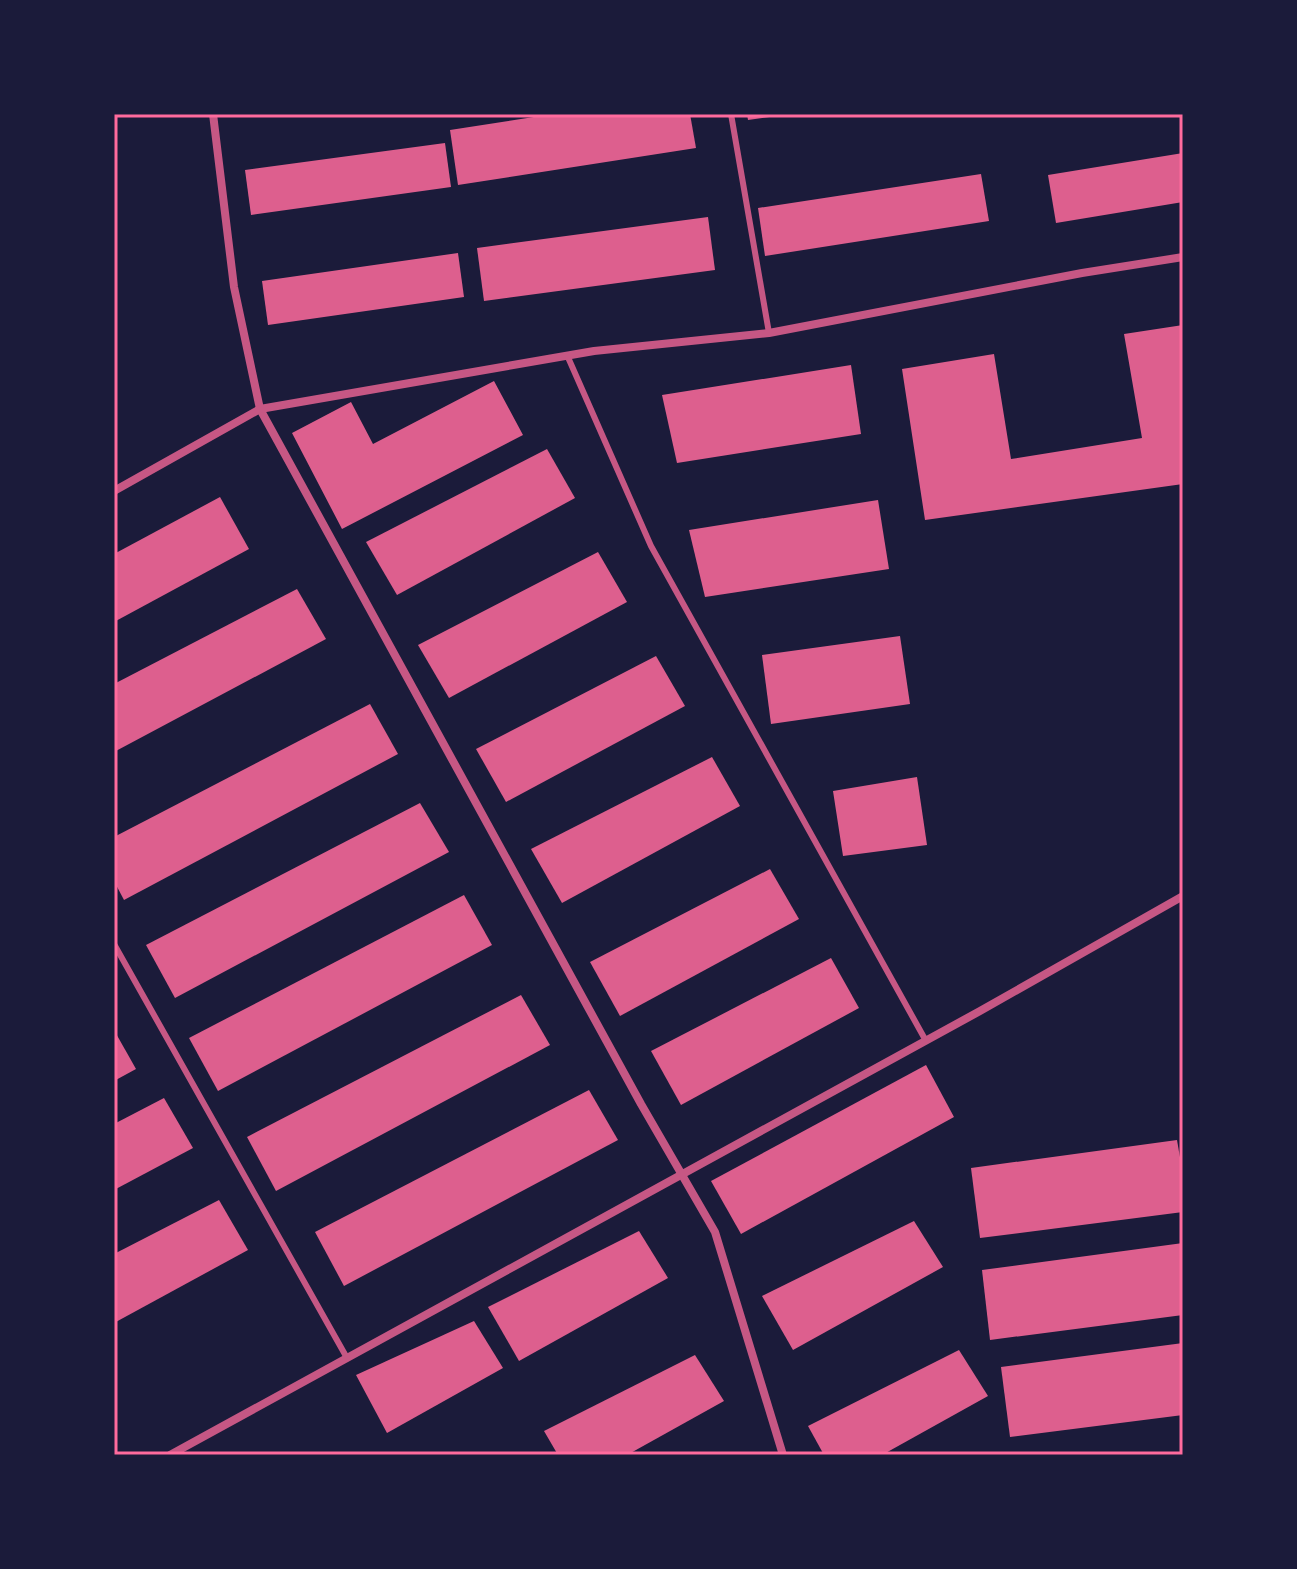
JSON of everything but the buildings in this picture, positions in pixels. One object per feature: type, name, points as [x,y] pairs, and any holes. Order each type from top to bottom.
[{"type":"street","points":[[213,114],[234,287],[260,409],[715,1232],[783,1455]]},
{"type":"street","points":[[114,491],[260,409],[567,355],[769,333],[1082,273],[1183,257]]},
{"type":"street","points":[[170,1455],[926,1041],[1183,896]]},
{"type":"lane","points":[[731,114],[769,333]]},
{"type":"lane","points":[[567,355],[651,546],[926,1041]]},
{"type":"lane","points":[[114,944],[347,1358]]}]
